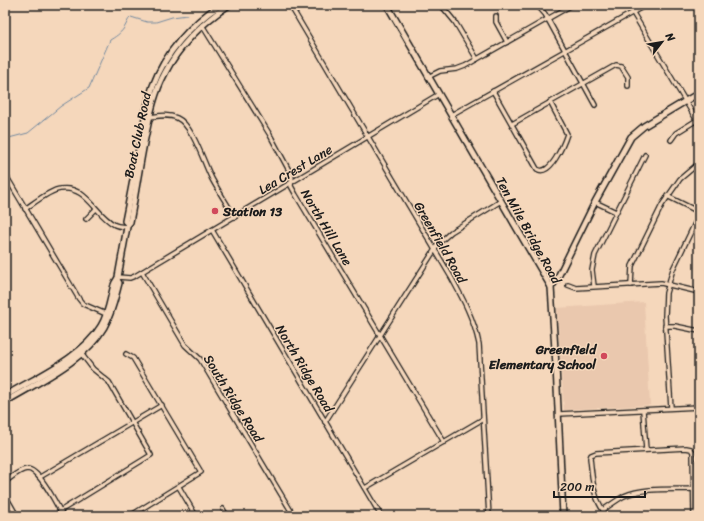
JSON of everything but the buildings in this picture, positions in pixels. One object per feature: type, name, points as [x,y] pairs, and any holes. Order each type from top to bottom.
[{"type":"main road","name":"Boat Club Road","points":[[5,402],[51,374],[80,352],[98,336],[110,316],[117,293],[127,226],[130,222],[150,116],[157,90],[164,74],[180,48],[201,22],[220,5]]},
{"type":"main road","name":"Boat Club Road","points":[[127,226],[125,221],[148,102],[153,85],[164,64],[188,31],[229,5]]},
{"type":"main road","name":"Ten Mile Bridge Road","points":[[387,5],[551,287],[559,414],[563,516]]},
{"type":"main road","points":[[551,287],[557,279],[631,137],[644,126],[699,93]]},
{"type":"main road","name":"Boat Club Road","points":[[5,396],[80,352],[101,326],[106,314],[114,283],[118,279]]},
{"type":"street","name":"Greenfield Road","points":[[290,5],[369,136],[466,303],[474,322],[479,344],[489,516]]},
{"type":"street","points":[[441,5],[455,22],[477,59]]},
{"type":"street","points":[[537,5],[547,19],[595,105]]},
{"type":"street","points":[[428,76],[440,71],[461,68],[572,5]]},
{"type":"street","points":[[451,115],[646,5]]},
{"type":"street","points":[[633,12],[698,122],[676,133],[671,140]]},
{"type":"street","points":[[496,16],[496,22],[507,42]]},
{"type":"street","name":"North Hill Lane","points":[[201,22],[270,135],[292,176],[291,186],[296,195],[444,442]]},
{"type":"street","points":[[512,124],[616,65],[619,65],[622,68],[628,77],[628,86]]},
{"type":"street","points":[[493,91],[538,170],[540,171],[544,171],[551,166],[567,134],[550,102]]},
{"type":"street","name":"Lea Crest Lane","points":[[118,279],[130,278],[142,272],[439,94]]},
{"type":"street","points":[[150,116],[165,115],[177,118],[185,124],[213,182],[235,217]]},
{"type":"street","points":[[594,286],[592,270],[594,259],[645,155]]},
{"type":"street","points":[[631,285],[631,272],[635,259],[667,196],[680,179],[699,163]]},
{"type":"street","points":[[5,174],[79,299],[83,304],[106,314]]},
{"type":"street","points":[[25,209],[60,189],[82,193],[96,209],[116,226],[127,226]]},
{"type":"street","points":[[667,196],[699,212]]},
{"type":"street","points":[[325,422],[439,243],[451,232],[501,201]]},
{"type":"street","points":[[596,202],[616,212]]},
{"type":"street","points":[[86,219],[96,209]]},
{"type":"street","points":[[670,408],[665,326],[665,308],[668,284],[675,263],[699,215]]},
{"type":"street","name":"North Ridge Road","points":[[212,230],[381,516]]},
{"type":"street","name":"South Ridge Road","points":[[142,272],[185,345],[200,360],[294,516]]},
{"type":"street","points":[[568,285],[573,288],[654,283],[668,284],[699,292]]},
{"type":"street","points":[[665,326],[675,326],[699,331]]},
{"type":"street","points":[[60,511],[151,455],[109,382],[93,369],[80,352]]},
{"type":"street","points":[[126,354],[133,358],[201,472],[130,516]]},
{"type":"street","points":[[40,477],[162,405]]},
{"type":"street","points":[[559,414],[699,407]]},
{"type":"street","points":[[643,410],[646,450]]},
{"type":"street","points":[[364,488],[483,419]]},
{"type":"street","points":[[607,516],[592,487],[591,455],[686,448],[691,449],[693,452],[694,516]]},
{"type":"street","points":[[5,482],[22,470],[30,469],[37,473],[63,516]]},
{"type":"street","points":[[179,487],[196,516]]},
{"type":"street","points":[[603,510],[619,499],[632,493],[653,490],[694,489]]},
{"type":"street","points":[[5,495],[17,516]]},
{"type":"street","points":[[223,509],[227,516]]},
{"type":"shaded area","name":"Greenfield Elementary School","points":[[644,302],[650,405],[564,410],[557,308]]},
{"type":"waterway","points":[[5,139],[28,133],[61,106],[89,88],[110,40],[121,32],[131,17],[147,22],[156,22],[172,17],[188,15]]},
{"type":"place","name":"Station 13","points":[[215,211]]},
{"type":"place","name":"Greenfield Elementary School","points":[[604,356]]}]
